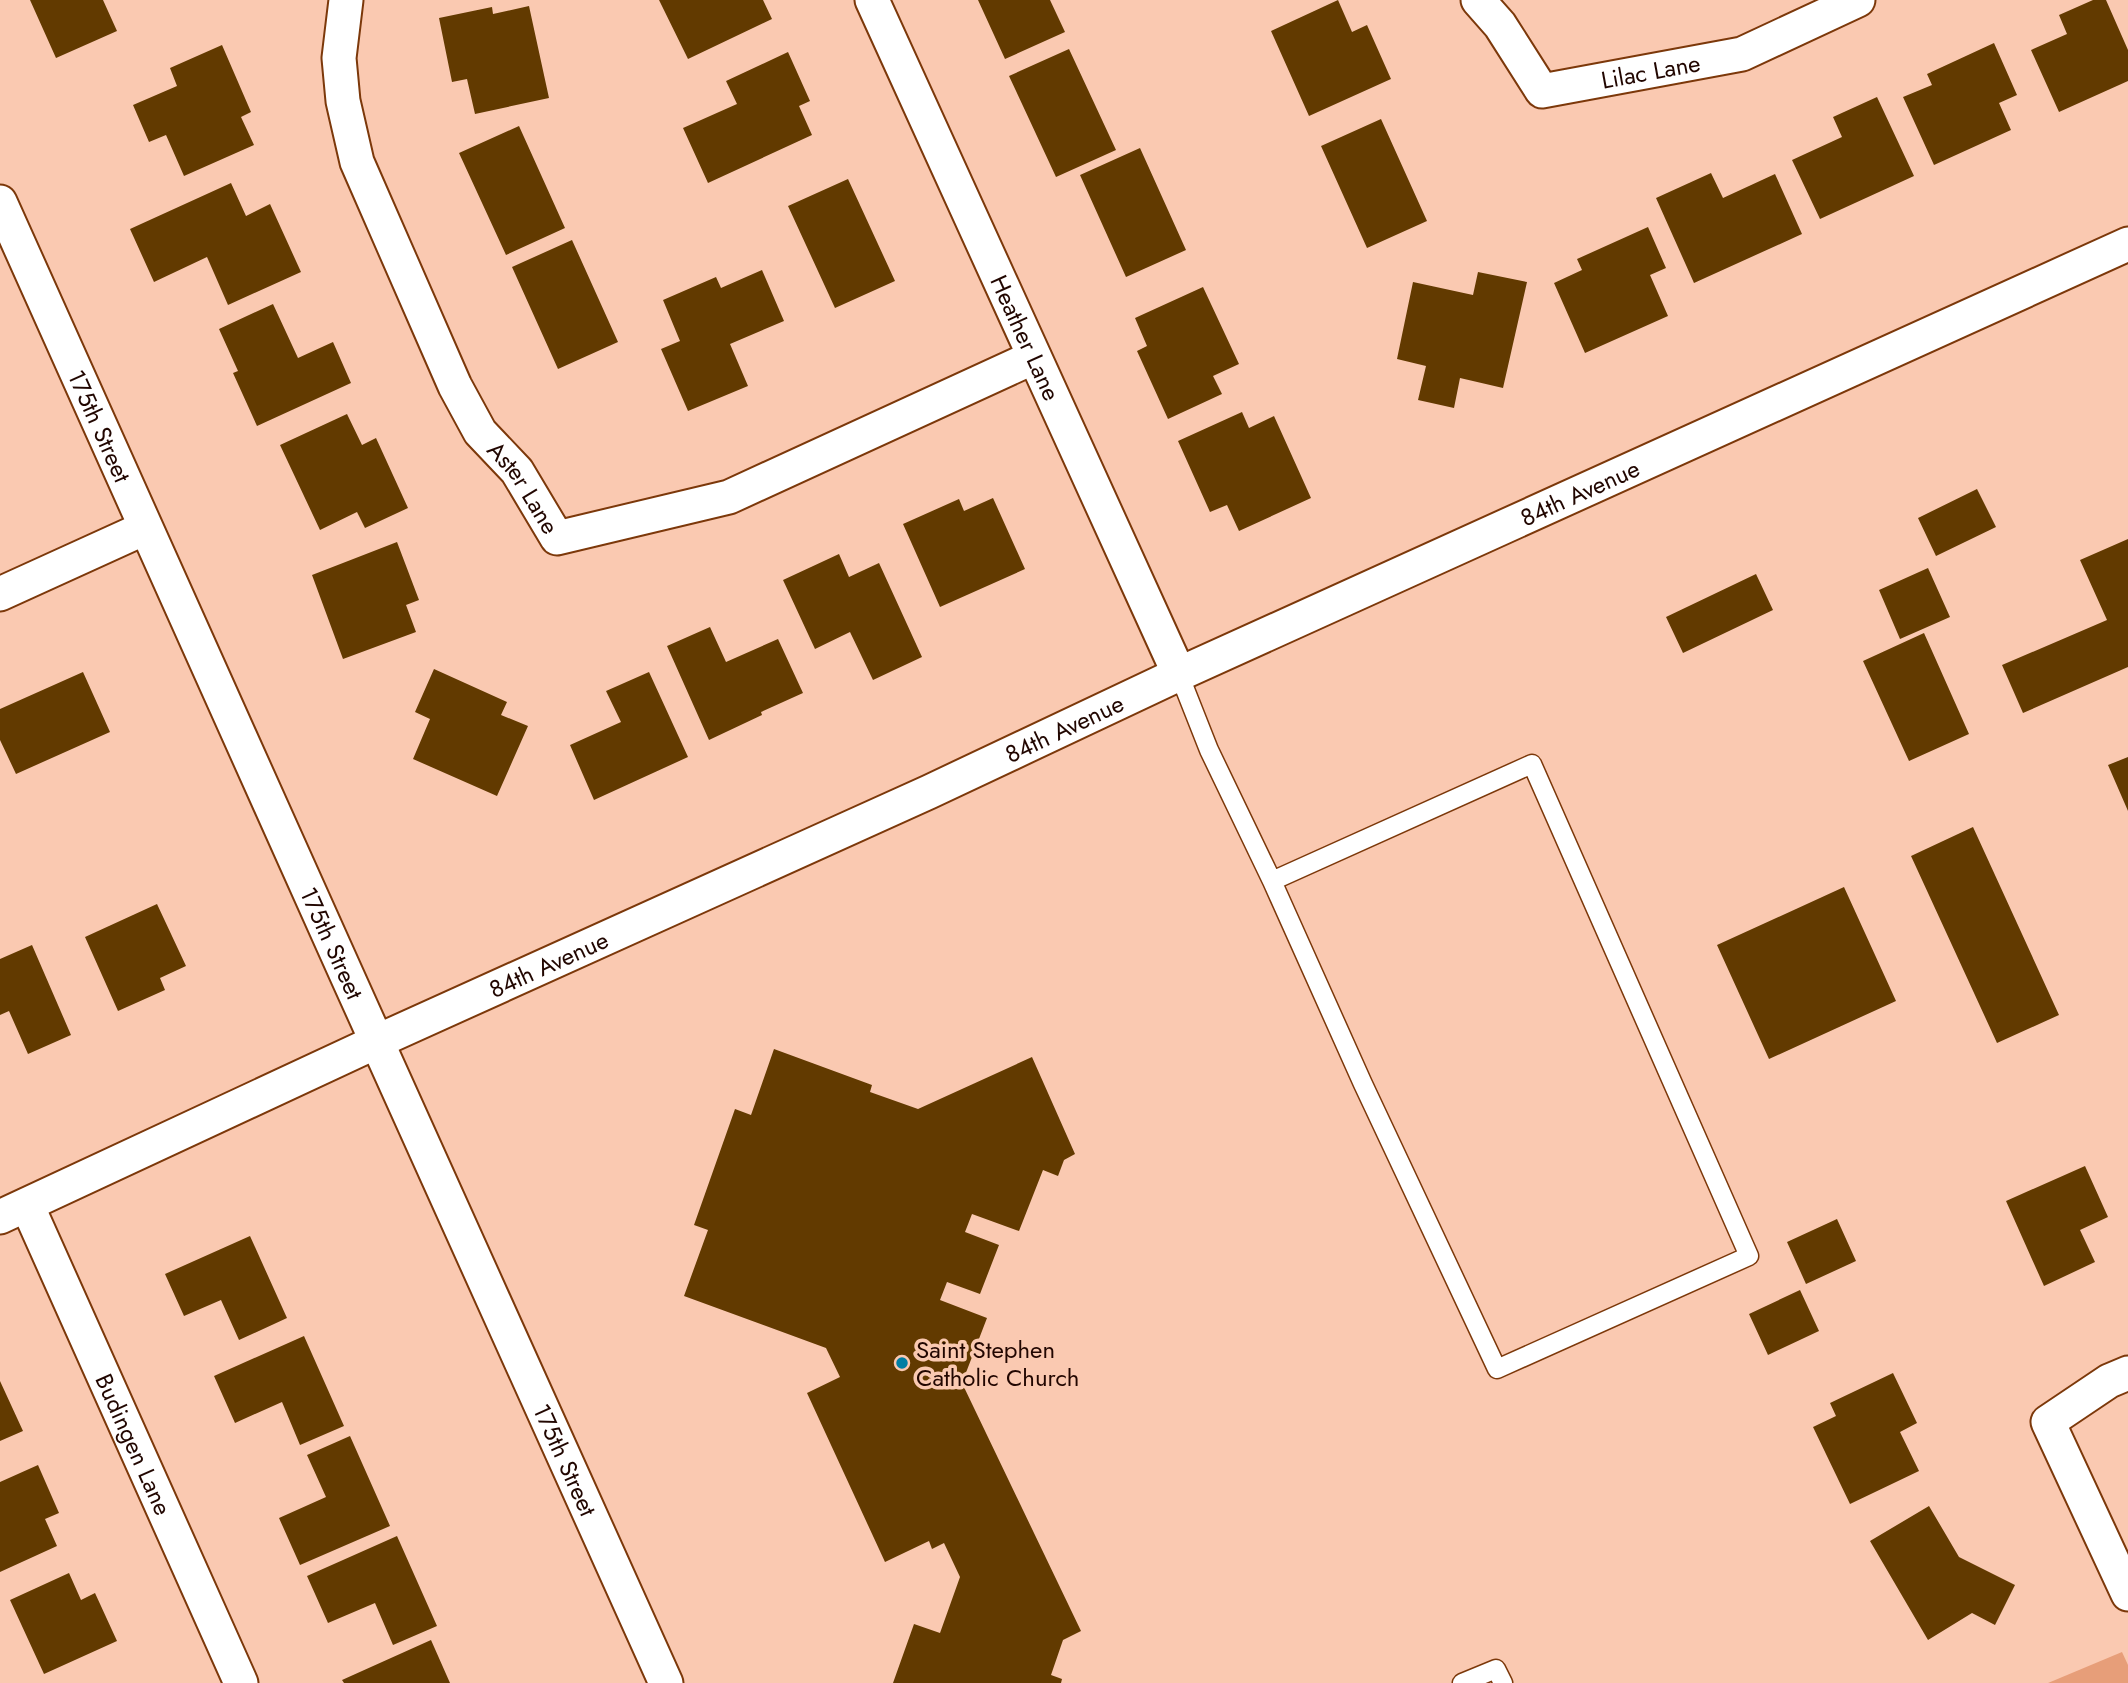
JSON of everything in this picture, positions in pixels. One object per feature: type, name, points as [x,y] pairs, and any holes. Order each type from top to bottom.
[{"type":"street","name":"Aster Lane","points":[[346,0],[340,58],[343,101],[357,162],[454,386],[481,432],[517,471],[556,538],[729,497],[1034,357]]},
{"type":"street","name":"Heather Lane","points":[[872,0],[1179,674]]},
{"type":"street","name":"Lilac Lane","points":[[1478,0],[1500,25],[1542,91],[1742,54],[1858,0]]},
{"type":"street","name":"175th Street","points":[[0,202],[666,1683]]},
{"type":"street","name":"84th Avenue","points":[[14,1211],[378,1041],[942,786],[1179,674],[2128,244]]},
{"type":"street","points":[[0,594],[145,528]]},
{"type":"street","name":"Budingen Lane","points":[[14,1211],[241,1683]]},
{"type":"street","points":[[2128,1373],[2109,1381],[2048,1422],[2128,1594]]},
{"type":"lane","points":[[1179,674],[1209,750],[1497,1369],[1749,1256],[1532,764],[1272,881]]},
{"type":"lane","points":[[1462,1683],[1496,1669],[1503,1683]]},
{"type":"shaded area","points":[[2122,1652],[2128,1665],[2128,1683],[2048,1683]]},
{"type":"building","points":[[30,0],[103,0],[117,31],[56,58]]},
{"type":"building","points":[[659,0],[763,0],[772,19],[688,59]]},
{"type":"building","points":[[978,0],[1050,0],[1065,32],[1005,59]]},
{"type":"building","points":[[1338,0],[1352,32],[1367,25],[1391,79],[1309,116],[1271,31]]},
{"type":"building","points":[[2093,0],[2106,0],[2128,50],[2128,81],[2059,112],[2031,50],[2067,34],[2059,15]]},
{"type":"building","points":[[529,6],[549,98],[475,114],[467,79],[452,82],[439,18],[492,7],[493,14]]},
{"type":"building","points":[[1994,43],[2017,95],[1999,103],[2011,130],[1934,165],[1903,97],[1932,85],[1927,74]]},
{"type":"building","points":[[222,45],[251,112],[241,117],[254,145],[184,176],[166,135],[149,142],[133,105],[177,86],[170,68]]},
{"type":"building","points":[[1069,49],[1116,150],[1056,177],[1009,76]]},
{"type":"building","points":[[788,52],[810,101],[799,106],[812,135],[708,183],[683,128],[737,104],[726,81]]},
{"type":"building","points":[[1877,97],[1914,176],[1820,219],[1792,160],[1842,137],[1833,117]]},
{"type":"building","points":[[1381,119],[1427,221],[1367,248],[1321,146]]},
{"type":"building","points":[[519,126],[565,228],[506,255],[459,153]]},
{"type":"building","points":[[1140,148],[1186,250],[1126,277],[1080,175]]},
{"type":"building","points":[[1711,173],[1723,198],[1775,174],[1802,234],[1694,283],[1656,198]]},
{"type":"building","points":[[848,179],[895,281],[835,308],[788,206]]},
{"type":"building","points":[[231,183],[246,216],[270,204],[301,272],[228,305],[207,257],[154,282],[130,229]]},
{"type":"building","points":[[1648,227],[1666,268],[1650,275],[1668,316],[1585,353],[1554,283],[1582,270],[1577,259]]},
{"type":"building","points":[[572,240],[618,342],[558,369],[512,267]]},
{"type":"building","points":[[762,270],[784,321],[730,344],[748,386],[688,411],[661,349],[680,341],[663,300],[716,277],[721,288]]},
{"type":"building","points":[[1478,272],[1527,282],[1503,388],[1460,378],[1454,408],[1418,400],[1426,366],[1397,359],[1413,282],[1473,295]]},
{"type":"building","points":[[1203,287],[1239,364],[1213,376],[1222,394],[1168,419],[1137,351],[1147,346],[1135,318]]},
{"type":"building","points":[[273,304],[298,358],[333,342],[351,383],[257,426],[233,373],[238,371],[219,329]]},
{"type":"building","points":[[1242,412],[1249,428],[1274,416],[1311,498],[1239,531],[1227,505],[1210,512],[1178,441]]},
{"type":"building","points":[[347,414],[362,445],[376,438],[408,508],[365,528],[357,512],[320,530],[280,445]]},
{"type":"building","points":[[1977,489],[1996,527],[1936,556],[1918,518]]},
{"type":"building","points":[[993,498],[1025,569],[940,607],[903,524],[959,499],[964,511]]},
{"type":"building","points":[[2128,539],[2128,667],[2023,713],[2002,665],[2107,620],[2080,560]]},
{"type":"building","points":[[397,542],[419,600],[406,605],[416,632],[343,659],[312,575]]},
{"type":"building","points":[[839,554],[849,577],[879,563],[922,657],[873,680],[850,632],[815,649],[783,580]]},
{"type":"building","points":[[1928,568],[1950,617],[1900,639],[1879,590]]},
{"type":"building","points":[[1756,574],[1773,610],[1683,653],[1666,617]]},
{"type":"building","points":[[710,627],[726,662],[778,639],[803,693],[709,740],[667,646]]},
{"type":"building","points":[[1924,633],[1969,734],[1909,761],[1863,661]]},
{"type":"building","points":[[434,669],[507,702],[501,715],[528,726],[497,796],[413,759],[430,719],[415,712]]},
{"type":"building","points":[[83,672],[110,732],[16,774],[0,740],[0,709]]},
{"type":"building","points":[[649,672],[688,757],[594,800],[570,745],[621,722],[606,691]]},
{"type":"building","points":[[2128,757],[2128,811],[2108,765]]},
{"type":"building","points":[[1973,827],[2059,1015],[1997,1043],[1911,856]]},
{"type":"building","points":[[1844,887],[1896,1001],[1769,1059],[1717,945]]},
{"type":"building","points":[[157,904],[186,966],[160,978],[165,990],[118,1011],[85,937]]},
{"type":"building","points":[[32,945],[71,1035],[28,1054],[9,1011],[0,1015],[0,959]]},
{"type":"building","name":"Saint Stephen Catholic Church","points":[[774,1049],[872,1085],[870,1092],[918,1109],[1032,1057],[1075,1154],[1064,1160],[1058,1176],[1043,1170],[1019,1231],[972,1214],[965,1232],[999,1245],[980,1294],[947,1282],[940,1300],[987,1318],[962,1383],[1081,1631],[1063,1640],[1051,1675],[1062,1679],[1061,1683],[893,1683],[914,1624],[940,1633],[960,1577],[944,1543],[932,1549],[929,1541],[885,1562],[807,1393],[840,1377],[826,1348],[684,1296],[708,1230],[694,1225],[735,1109],[751,1115]]},
{"type":"building","points":[[2085,1166],[2108,1217],[2080,1230],[2095,1262],[2044,1286],[2006,1201]]},
{"type":"building","points":[[1837,1219],[1856,1261],[1806,1284],[1787,1242]]},
{"type":"building","points":[[250,1236],[287,1318],[239,1340],[221,1300],[184,1316],[165,1274]]},
{"type":"building","points":[[1800,1290],[1819,1331],[1768,1355],[1749,1314]]},
{"type":"building","points":[[304,1336],[344,1426],[300,1445],[282,1402],[235,1423],[214,1376]]},
{"type":"building","points":[[1893,1373],[1917,1423],[1900,1432],[1919,1471],[1850,1504],[1813,1427],[1836,1416],[1830,1403]]},
{"type":"building","points":[[0,1381],[23,1431],[0,1441]]},
{"type":"building","points":[[350,1436],[390,1526],[300,1565],[279,1518],[326,1497],[307,1455]]},
{"type":"building","points":[[38,1465],[59,1513],[45,1519],[57,1546],[0,1572],[0,1482]]},
{"type":"building","points":[[1929,1506],[1959,1557],[2015,1585],[1995,1625],[1972,1613],[1928,1640],[1870,1541]]},
{"type":"building","points":[[397,1536],[437,1626],[393,1645],[375,1603],[328,1623],[307,1576]]},
{"type":"building","points":[[69,1573],[81,1600],[95,1593],[117,1641],[44,1674],[10,1600]]},
{"type":"building","points":[[431,1640],[450,1683],[344,1683],[342,1680]]},
{"type":"place","name":"Saint Stephen Catholic Church","points":[[902,1363]]}]
